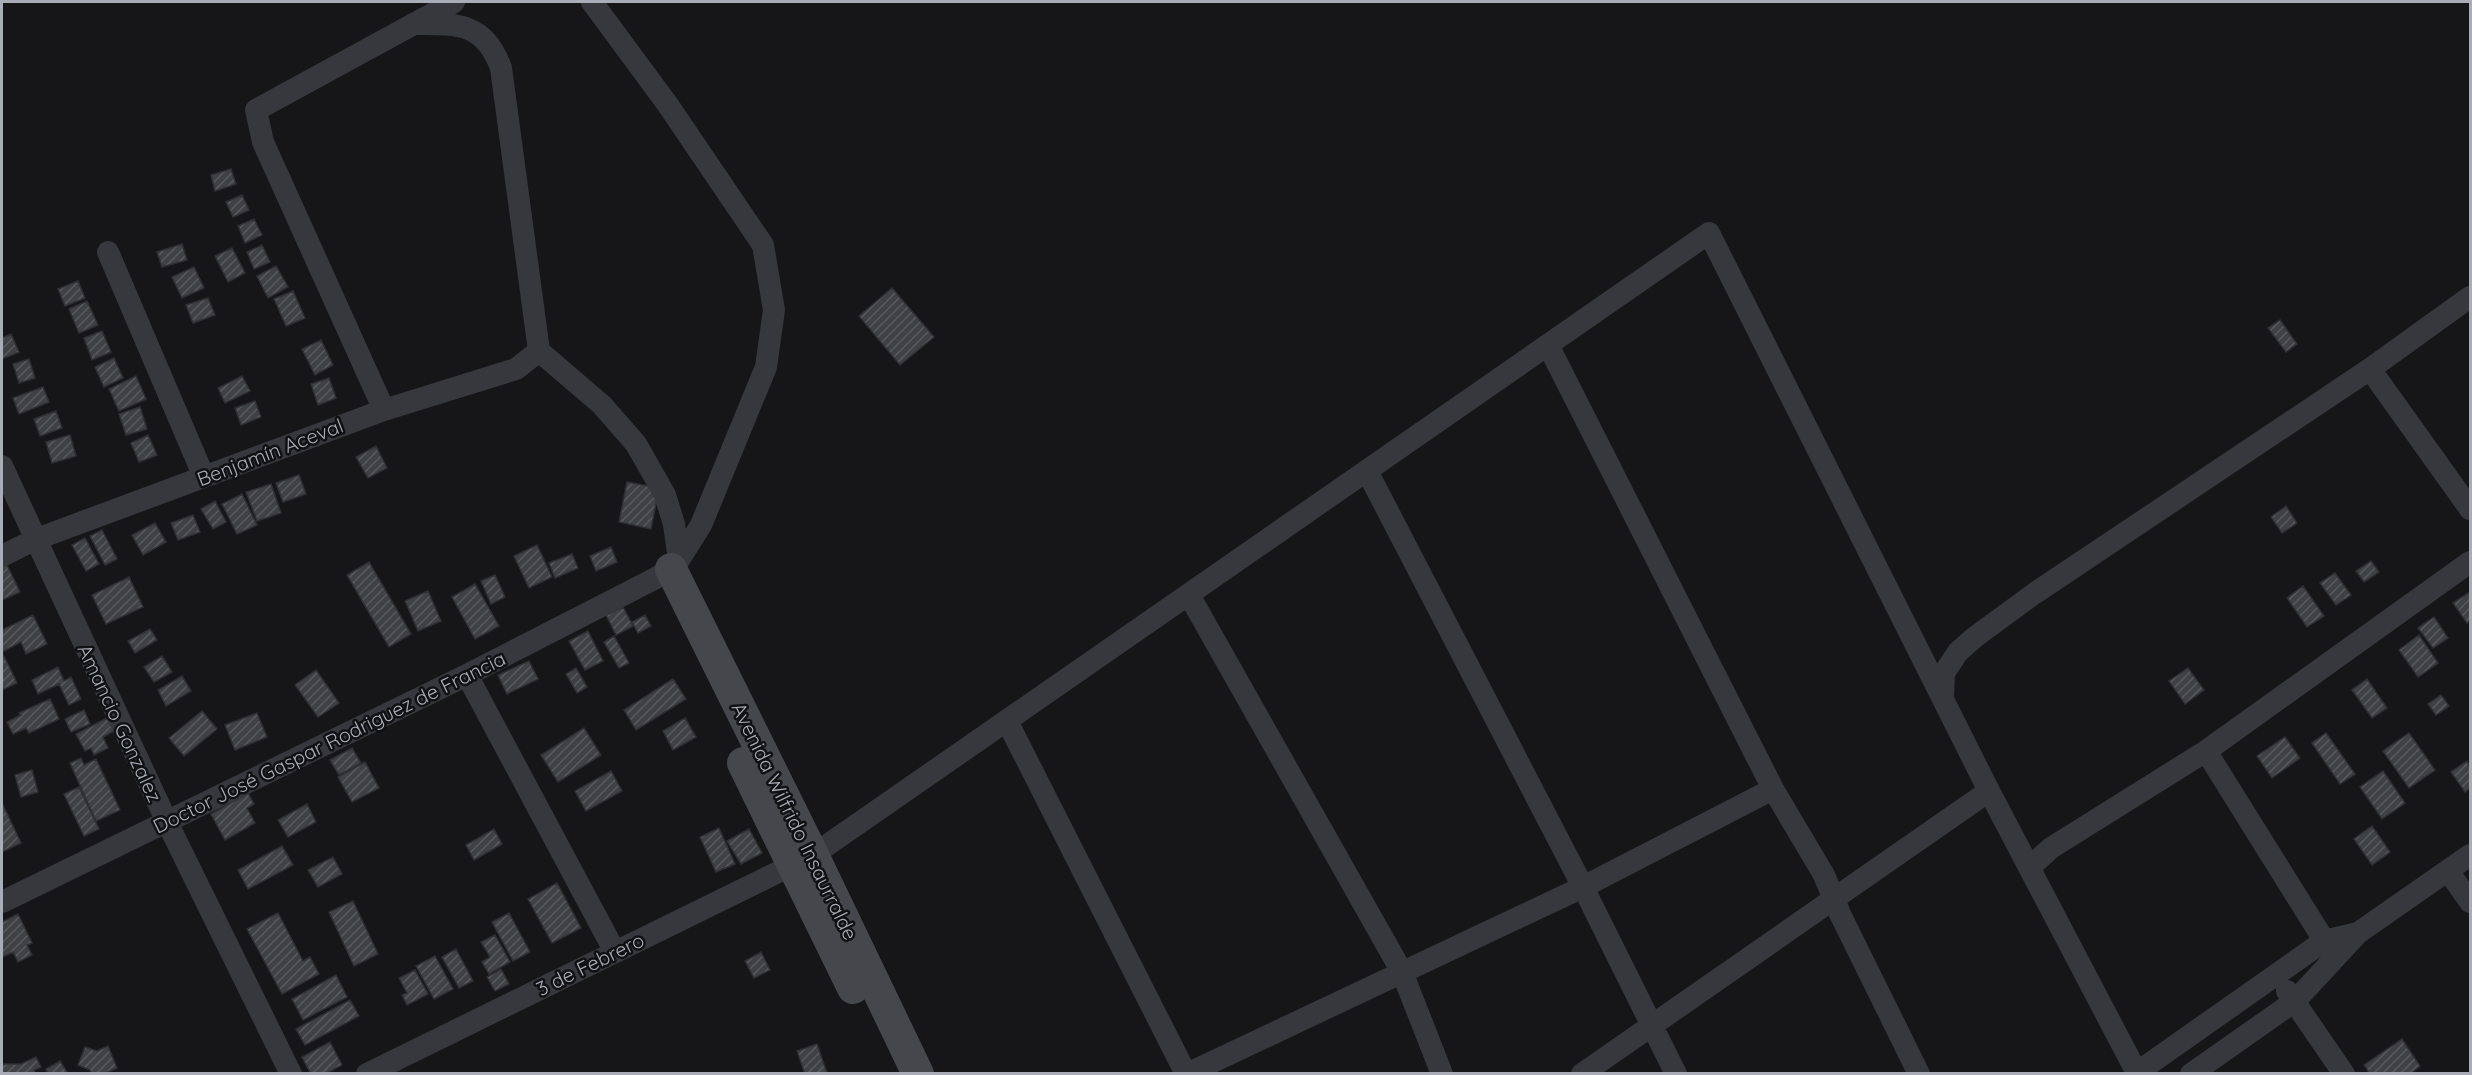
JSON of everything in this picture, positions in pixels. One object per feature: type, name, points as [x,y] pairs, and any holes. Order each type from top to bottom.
[{"type":"street","points":[[384,410],[263,142],[256,110],[454,2]]},
{"type":"street","points":[[592,2],[668,105],[763,245],[774,310],[766,367],[701,525],[668,569]]},
{"type":"street","points":[[413,24],[446,24],[471,28],[493,47],[501,68],[539,351],[602,405],[636,444],[665,495],[674,524],[668,569]]},
{"type":"street","name":"3 de Febrero","points":[[367,1074],[803,861],[1709,233],[1943,698]]},
{"type":"street","points":[[108,252],[204,477]]},
{"type":"street","points":[[2470,297],[2370,369],[2035,593],[1975,637],[1958,652],[1944,673],[1943,698],[2136,1073],[2275,975],[2330,950],[2358,933],[2470,855]]},
{"type":"street","points":[[1548,345],[1773,789],[1824,875],[1833,899],[1918,1074]]},
{"type":"street","name":"Benjamín Aceval","points":[[2,556],[34,540],[384,410],[516,369],[539,351]]},
{"type":"street","points":[[2370,369],[2470,509]]},
{"type":"street","name":"Amancio Gonzalez","points":[[2,466],[34,540],[167,822],[291,1074]]},
{"type":"street","points":[[1367,471],[1583,887],[1676,1074]]},
{"type":"street","points":[[2031,866],[2051,848],[2206,751],[2470,562]]},
{"type":"street","name":"Doctor José Gaspar Rodriguez de Francia","points":[[2,902],[467,675],[668,569]]},
{"type":"street","name":"Avenida Wilfrido Insaurralde","points":[[668,569],[803,861],[894,1074]]},
{"type":"street","points":[[1189,595],[1402,972],[1442,1074]]},
{"type":"street","points":[[467,675],[615,952]]},
{"type":"street","points":[[1007,721],[1186,1074],[1583,887],[1773,789]]},
{"type":"street","points":[[2206,751],[2330,950]]},
{"type":"street","points":[[1582,1074],[1989,791]]},
{"type":"street","name":"Avenida Wilfrido Insaurralde","points":[[803,861],[918,1074]]},
{"type":"street","points":[[2448,871],[2470,902]]},
{"type":"street","points":[[2191,1074],[2295,1001],[2330,950]]},
{"type":"street","points":[[2275,975],[2344,1074]]},
{"type":"building","points":[[231,169],[236,184],[215,191],[211,175]]},
{"type":"building","points":[[242,195],[249,210],[233,217],[226,202]]},
{"type":"building","points":[[254,219],[262,235],[245,243],[238,226]]},
{"type":"building","points":[[182,244],[187,260],[162,267],[157,252]]},
{"type":"building","points":[[262,245],[270,262],[254,269],[247,252]]},
{"type":"building","points":[[232,248],[245,273],[228,282],[215,256]]},
{"type":"building","points":[[276,266],[288,287],[268,298],[257,276]]},
{"type":"building","points":[[194,267],[204,288],[182,298],[172,277]]},
{"type":"building","points":[[78,281],[85,298],[65,306],[58,289]]},
{"type":"building","points":[[892,288],[934,337],[900,365],[859,316]]},
{"type":"building","points":[[293,291],[305,318],[286,326],[274,299]]},
{"type":"building","points":[[208,298],[215,315],[193,323],[186,305]]},
{"type":"building","points":[[87,301],[98,325],[79,333],[69,309]]},
{"type":"building","points":[[2280,320],[2297,344],[2286,352],[2268,328]]},
{"type":"building","points":[[102,331],[111,352],[92,360],[84,338]]},
{"type":"building","points":[[11,334],[19,352],[2,359],[2,338]]},
{"type":"building","points":[[321,340],[333,365],[315,375],[302,349]]},
{"type":"building","points":[[114,358],[123,378],[104,387],[95,367]]},
{"type":"building","points":[[29,359],[35,378],[19,383],[13,364]]},
{"type":"building","points":[[136,376],[146,399],[119,411],[109,389]]},
{"type":"building","points":[[242,376],[250,391],[225,403],[218,388]]},
{"type":"building","points":[[329,378],[336,398],[318,405],[311,384]]},
{"type":"building","points":[[43,387],[49,402],[19,414],[13,398]]},
{"type":"building","points":[[255,401],[261,417],[241,425],[235,408]]},
{"type":"building","points":[[140,407],[147,429],[126,435],[119,414]]},
{"type":"building","points":[[56,411],[62,428],[40,436],[34,419]]},
{"type":"building","points":[[70,435],[76,456],[52,463],[46,442]]},
{"type":"building","points":[[148,435],[157,455],[139,462],[131,443]]},
{"type":"building","points":[[376,446],[387,468],[368,478],[356,457]]},
{"type":"building","points":[[299,475],[306,494],[283,502],[276,483]]},
{"type":"building","points":[[627,482],[659,488],[651,529],[619,522]]},
{"type":"building","points":[[271,484],[281,513],[257,521],[246,492]]},
{"type":"building","points":[[242,494],[257,525],[237,534],[222,504]]},
{"type":"building","points":[[215,501],[226,522],[213,529],[201,509]]},
{"type":"building","points":[[2286,506],[2297,523],[2282,533],[2271,517]]},
{"type":"building","points":[[193,515],[200,532],[178,540],[171,523]]},
{"type":"building","points":[[155,523],[166,542],[143,555],[132,535]]},
{"type":"building","points":[[102,530],[117,559],[105,565],[90,536]]},
{"type":"building","points":[[85,538],[99,564],[86,571],[72,545]]},
{"type":"building","points":[[537,545],[552,577],[529,588],[514,556]]},
{"type":"building","points":[[611,547],[617,562],[596,571],[590,556]]},
{"type":"building","points":[[572,554],[578,568],[555,578],[549,563]]},
{"type":"building","points":[[4,559],[20,592],[2,600],[2,561]]},
{"type":"building","points":[[2371,561],[2379,572],[2364,582],[2356,571]]},
{"type":"building","points":[[369,562],[411,634],[389,647],[347,575]]},
{"type":"building","points":[[2335,573],[2351,595],[2336,605],[2320,583]]},
{"type":"building","points":[[495,575],[505,597],[491,604],[481,581]]},
{"type":"building","points":[[129,577],[143,607],[106,624],[92,595]]},
{"type":"building","points":[[475,584],[499,626],[475,639],[452,597]]},
{"type":"building","points":[[2303,586],[2324,616],[2307,627],[2287,598]]},
{"type":"building","points":[[428,591],[441,621],[418,631],[405,601]]},
{"type":"building","points":[[2470,592],[2470,621],[2467,623],[2453,603]]},
{"type":"building","points":[[623,607],[633,626],[616,635],[606,615]]},
{"type":"building","points":[[33,615],[47,644],[26,654],[21,642],[2,652],[2,630]]},
{"type":"building","points":[[645,615],[651,626],[638,633],[632,622]]},
{"type":"building","points":[[2434,617],[2448,638],[2433,648],[2418,628]]},
{"type":"building","points":[[150,629],[157,640],[135,653],[128,641]]},
{"type":"building","points":[[588,631],[603,661],[585,670],[569,641]]},
{"type":"building","points":[[2419,635],[2438,663],[2418,677],[2399,650]]},
{"type":"building","points":[[614,636],[629,663],[619,668],[604,642]]},
{"type":"building","points":[[2,652],[17,683],[2,690]]},
{"type":"building","points":[[162,656],[172,672],[154,682],[144,667]]},
{"type":"building","points":[[529,661],[538,679],[507,694],[498,675]]},
{"type":"building","points":[[58,667],[64,681],[71,677],[81,699],[69,705],[59,684],[38,694],[32,680]]},
{"type":"building","points":[[576,668],[587,687],[577,693],[566,674]]},
{"type":"building","points":[[2188,668],[2204,690],[2185,704],[2169,681]]},
{"type":"building","points":[[316,670],[339,703],[318,717],[295,685]]},
{"type":"building","points":[[182,676],[191,691],[166,706],[158,690]]},
{"type":"building","points":[[673,679],[686,699],[636,730],[624,710]]},
{"type":"building","points":[[2367,679],[2387,708],[2372,718],[2352,690]]},
{"type":"building","points":[[2441,695],[2449,706],[2436,715],[2428,704]]},
{"type":"building","points":[[50,699],[59,719],[29,733],[26,728],[13,734],[7,722],[21,715],[19,713]]},
{"type":"building","points":[[84,710],[90,724],[71,732],[65,719]]},
{"type":"building","points":[[202,711],[217,729],[184,756],[169,738]]},
{"type":"building","points":[[257,713],[267,737],[235,750],[225,725]]},
{"type":"building","points":[[107,718],[114,731],[103,737],[108,748],[94,755],[91,748],[85,751],[76,734]]},
{"type":"building","points":[[685,718],[696,737],[673,750],[663,731]]},
{"type":"building","points":[[584,728],[601,755],[558,782],[541,755]]},
{"type":"building","points":[[2326,733],[2355,774],[2340,784],[2312,743]]},
{"type":"building","points":[[2409,733],[2435,770],[2409,788],[2383,751]]},
{"type":"building","points":[[2285,737],[2300,758],[2272,778],[2257,756]]},
{"type":"building","points":[[352,748],[361,763],[339,775],[330,760]]},
{"type":"building","points":[[81,758],[84,765],[96,759],[120,810],[96,821],[70,763]]},
{"type":"building","points":[[2467,761],[2470,767],[2470,788],[2465,792],[2451,772]]},
{"type":"building","points":[[365,762],[379,788],[352,802],[338,777]]},
{"type":"building","points":[[32,770],[38,792],[21,797],[15,775]]},
{"type":"building","points":[[611,771],[622,791],[586,811],[575,791]]},
{"type":"building","points":[[2383,771],[2405,803],[2382,819],[2360,787]]},
{"type":"building","points":[[79,787],[99,829],[84,836],[64,794]]},
{"type":"building","points":[[248,793],[254,804],[247,808],[255,823],[225,840],[211,814]]},
{"type":"building","points":[[2,803],[21,843],[2,852]]},
{"type":"building","points":[[307,804],[316,822],[288,837],[278,820]]},
{"type":"building","points":[[2372,826],[2390,852],[2372,865],[2354,839]]},
{"type":"building","points":[[719,828],[735,864],[716,872],[700,837]]},
{"type":"building","points":[[494,829],[502,844],[474,860],[466,845]]},
{"type":"building","points":[[749,829],[762,853],[741,864],[727,841]]},
{"type":"building","points":[[282,846],[293,865],[248,889],[238,870]]},
{"type":"building","points":[[333,857],[342,874],[318,887],[308,870]]},
{"type":"building","points":[[557,883],[581,928],[552,943],[528,899]]},
{"type":"building","points":[[353,901],[378,954],[354,966],[329,912]]},
{"type":"building","points":[[278,913],[303,961],[310,957],[319,974],[282,994],[247,929]]},
{"type":"building","points":[[509,913],[530,952],[513,961],[492,922]]},
{"type":"building","points":[[18,914],[32,943],[27,945],[32,955],[18,962],[13,952],[2,957],[2,922]]},
{"type":"building","points":[[495,935],[510,962],[489,974],[482,962],[490,957],[481,942]]},
{"type":"building","points":[[456,949],[473,981],[459,988],[442,957]]},
{"type":"building","points":[[761,952],[770,970],[754,978],[745,961]]},
{"type":"building","points":[[435,956],[453,989],[434,999],[416,966]]},
{"type":"building","points":[[501,969],[509,984],[495,991],[487,977]]},
{"type":"building","points":[[415,970],[428,994],[407,1005],[402,995],[407,993],[399,978]]},
{"type":"building","points":[[336,975],[347,997],[303,1020],[292,999]]},
{"type":"building","points":[[350,1000],[359,1016],[305,1045],[296,1029]]},
{"type":"building","points":[[2402,1039],[2420,1066],[2410,1074],[2370,1074],[2364,1065]]},
{"type":"building","points":[[330,1042],[342,1065],[325,1074],[311,1074],[302,1057]]},
{"type":"building","points":[[817,1044],[827,1073],[805,1074],[797,1051]]},
{"type":"building","points":[[108,1046],[117,1068],[103,1074],[91,1074],[90,1070],[78,1065],[85,1047],[97,1051]]},
{"type":"building","points":[[36,1057],[41,1067],[34,1070],[35,1074],[2,1074],[2,1064],[21,1064]]},
{"type":"building","points":[[60,1061],[68,1074],[48,1074],[46,1069]]}]
